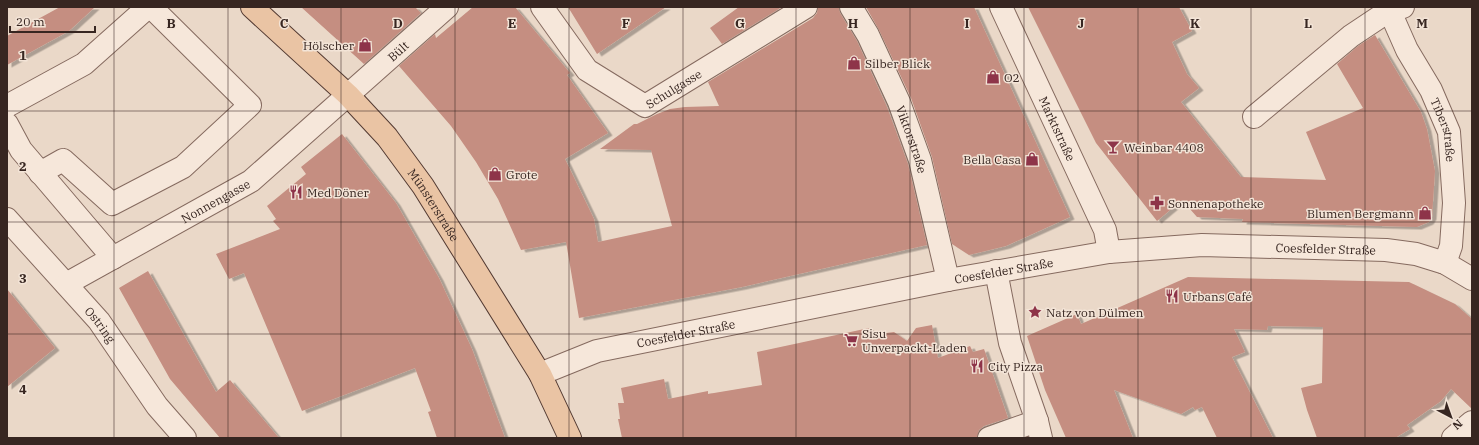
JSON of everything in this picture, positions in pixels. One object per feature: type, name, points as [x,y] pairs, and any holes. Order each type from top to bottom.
[{"type":"main road","name":"Münsterstraße","points":[[252,7],[348,95],[387,136],[423,186],[540,374],[570,438]]},
{"type":"street","points":[[7,106],[84,64],[150,7],[250,105],[183,166],[112,204],[63,160],[40,173]]},
{"type":"street","name":"Bült","points":[[348,95],[447,7]]},
{"type":"street","name":"Schulgasse","points":[[542,7],[587,70],[645,106],[806,7]]},
{"type":"street","name":"Viktorstraße","points":[[851,7],[868,35],[899,102],[920,160],[948,280]]},
{"type":"street","name":"Marktstraße","points":[[1001,7],[1105,230],[1109,252]]},
{"type":"street","points":[[1254,117],[1351,36],[1394,8]]},
{"type":"street","name":"Tiberstraße","points":[[1394,8],[1407,50],[1431,90],[1449,132],[1454,203],[1451,246],[1445,263]]},
{"type":"street","name":"Nonnengasse","points":[[66,284],[251,181],[348,95]]},
{"type":"street","points":[[7,124],[21,150],[112,258]]},
{"type":"street","name":"Ostring","points":[[7,219],[99,321],[157,406],[186,438]]},
{"type":"street","name":"Coesfelder Straße","points":[[540,374],[597,351],[948,280],[1109,252],[1202,245],[1386,250],[1416,254],[1445,263],[1472,279]]},
{"type":"street","points":[[989,438],[1039,429],[1010,343],[996,271]]},
{"type":"street","points":[[1453,438],[1472,422]]},
{"type":"building","points":[[60,7],[95,7],[69,31],[7,65],[7,36]]},
{"type":"building","points":[[301,7],[415,7],[421,13],[364,64]]},
{"type":"building","points":[[473,7],[515,7],[570,73],[567,75],[608,133],[565,159],[594,219],[598,242],[672,226],[651,150],[600,149],[634,124],[670,109],[719,106],[708,82],[813,18],[817,13],[818,7],[839,7],[840,13],[857,41],[887,107],[908,164],[927,245],[742,287],[579,318],[566,242],[521,250],[498,199],[476,162],[451,126],[399,66],[435,34],[436,38]]},
{"type":"building","points":[[568,7],[666,7],[597,54]]},
{"type":"building","points":[[739,7],[782,7],[722,44],[710,28]]},
{"type":"building","points":[[866,7],[974,7],[1070,217],[1006,246],[969,255],[952,244],[932,157],[911,98],[879,30]]},
{"type":"building","points":[[1028,7],[1179,7],[1192,31],[1172,42],[1187,74],[1199,88],[1181,102],[1241,177],[1326,180],[1306,132],[1363,108],[1337,64],[1358,46],[1375,35],[1421,112],[1427,129],[1435,171],[1432,217],[1429,222],[1417,227],[1242,222],[1243,219],[1197,217],[1182,200],[1157,221],[1096,143]]},
{"type":"building","points":[[342,134],[396,203],[439,278],[472,349],[505,438],[437,438],[428,412],[431,411],[415,368],[302,411],[244,273],[229,279],[216,254],[280,229],[273,221],[276,219],[267,206],[306,174],[301,167]]},
{"type":"building","points":[[148,271],[216,392],[230,380],[279,438],[220,438],[170,379],[119,288]]},
{"type":"building","points":[[1188,277],[1409,282],[1455,304],[1472,319],[1472,409],[1451,389],[1441,401],[1407,425],[1410,429],[1395,438],[1317,438],[1301,388],[1322,383],[1323,327],[1268,326],[1267,330],[1234,329],[1245,352],[1232,357],[1273,438],[1217,438],[1202,407],[1195,410],[1193,407],[1181,414],[1114,390],[1133,438],[1066,438],[1045,390],[1027,336],[1077,314],[1081,324]]},
{"type":"building","points":[[7,289],[55,348],[7,387]]},
{"type":"building","points":[[932,325],[938,358],[970,346],[973,352],[984,349],[1008,418],[984,426],[979,430],[977,437],[622,438],[618,419],[620,419],[618,403],[624,403],[621,388],[664,379],[668,399],[708,391],[708,394],[762,385],[757,352],[869,328],[871,335],[894,332],[907,341],[916,328]]},
{"type":"place","name":"Hölscher","points":[[365,45]]},
{"type":"place","name":"Silber Blick","points":[[854,63]]},
{"type":"place","name":"O2","points":[[993,77]]},
{"type":"place","name":"Weinbar 4408","points":[[1113,147]]},
{"type":"place","name":"Bella Casa","points":[[1032,159]]},
{"type":"place","name":"Grote","points":[[495,174]]},
{"type":"place","name":"Med Döner","points":[[296,192]]},
{"type":"place","name":"Sonnenapotheke","points":[[1157,203]]},
{"type":"place","name":"Blumen Bergmann","points":[[1425,213]]},
{"type":"place","name":"Urbans Café","points":[[1172,296]]},
{"type":"place","name":"Natz von Dülmen","points":[[1035,312]]},
{"type":"place","name":"Sisu Unverpackt-Laden","points":[[851,340]]},
{"type":"place","name":"City Pizza","points":[[977,366]]}]
